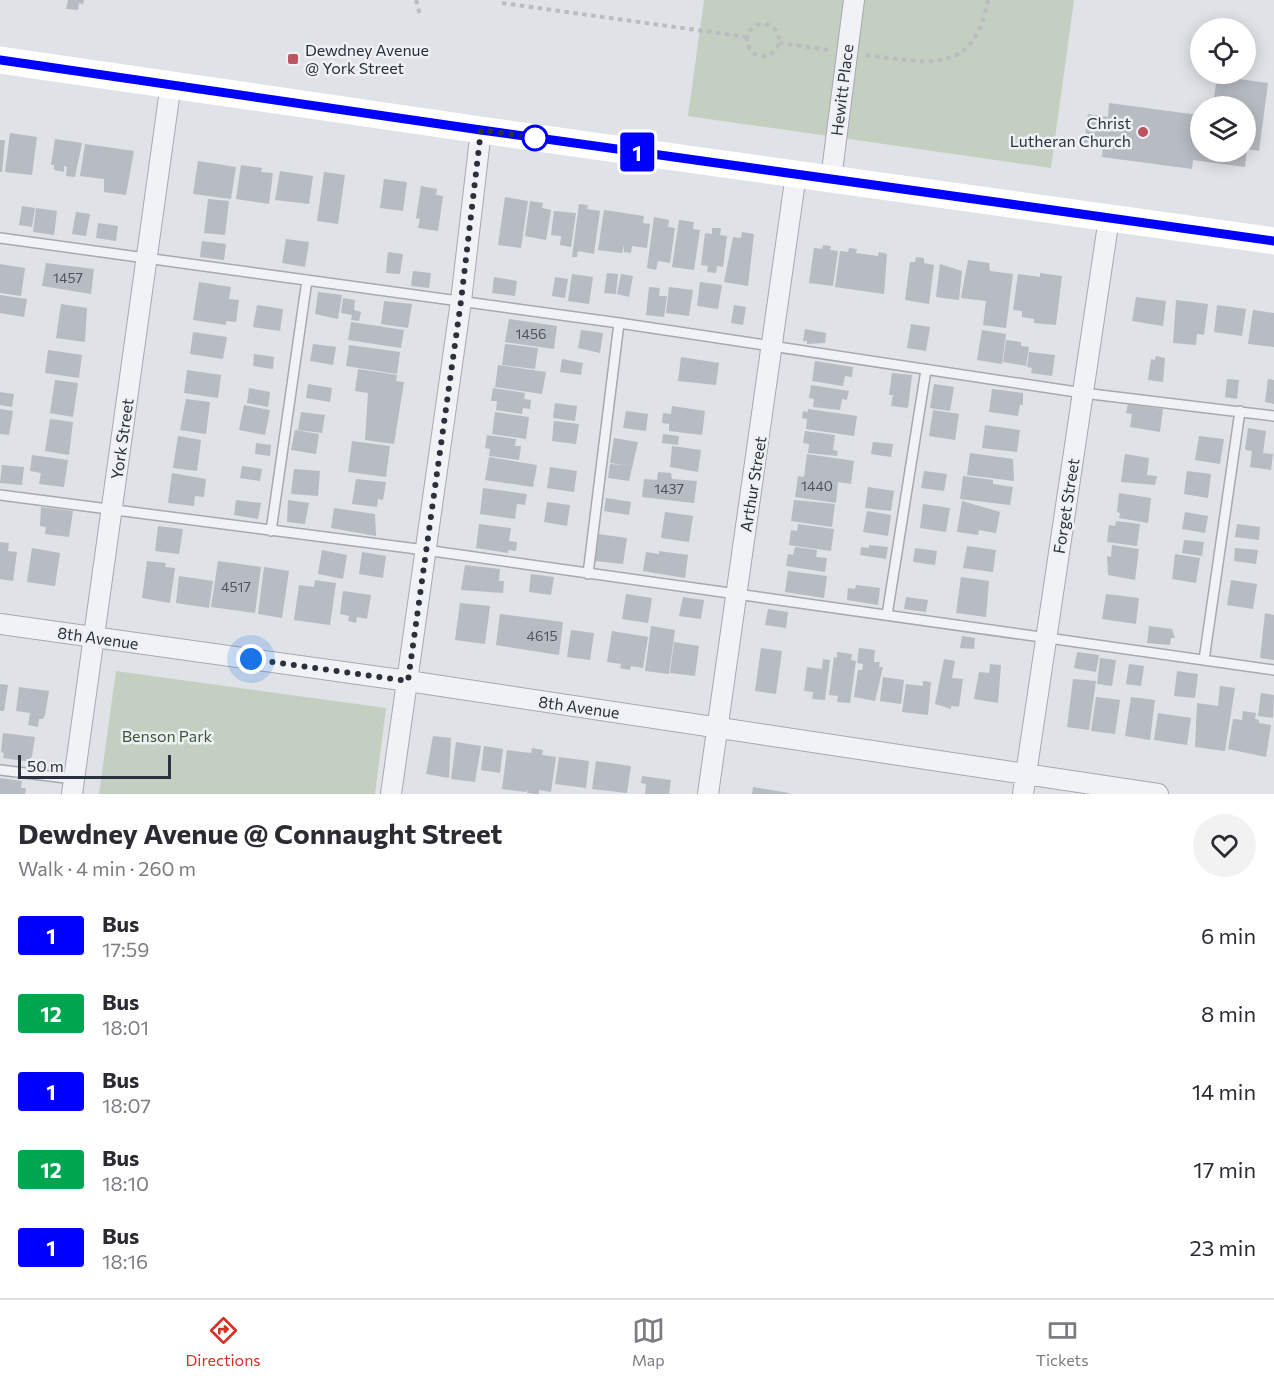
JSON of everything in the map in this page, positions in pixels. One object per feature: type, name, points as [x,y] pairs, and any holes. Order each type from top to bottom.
[{"type":"main road","points":[[0,60],[1274,241]]},
{"type":"street","name":"Hewitt Place","points":[[831,179],[854,0]]},
{"type":"street","name":"York Street","points":[[74,787],[171,83]]},
{"type":"street","points":[[391,794],[461,301],[481,130]]},
{"type":"street","name":"Arthur Street","points":[[708,794],[774,346],[796,174]]},
{"type":"street","name":"Forget Street","points":[[1024,784],[1109,218]]},
{"type":"street","name":"8th Avenue","points":[[0,624],[717,727],[1024,784],[1158,794]]},
{"type":"lane","points":[[0,238],[619,323],[1083,393],[1274,416]]},
{"type":"lane","points":[[271,531],[307,280]]},
{"type":"lane","points":[[588,574],[619,323]]},
{"type":"lane","points":[[887,615],[926,370]]},
{"type":"lane","points":[[1204,660],[1240,411]]},
{"type":"lane","points":[[0,495],[425,550],[1274,670]]},
{"type":"lane","points":[[0,770],[74,787]]},
{"type":"path","points":[[416,0],[420,15]]},
{"type":"path","points":[[779,43],[930,62],[946,61],[961,53],[980,30],[988,0]]},
{"type":"path","points":[[502,3],[747,37]]},
{"type":"path","points":[[765,24],[773,27],[778,34],[779,43],[772,53],[760,56],[750,49],[747,37],[750,30],[757,25],[765,24]]},
{"type":"green space","points":[[704,0],[1074,0],[1051,168],[688,116]]},
{"type":"green space","name":"Benson Park","points":[[116,671],[386,708],[375,794],[99,794]]},
{"type":"building","points":[[68,0],[84,0],[83,4],[79,3],[78,10],[66,9]]},
{"type":"building","name":"Christ Lutheran Church","points":[[1256,81],[1268,83],[1259,151],[1256,150],[1256,96],[1214,96],[1216,84],[1256,84]]},
{"type":"building","name":"Christ Lutheran Church","points":[[1109,103],[1190,114],[1192,169],[1102,157],[1103,146],[1084,143],[1088,114],[1108,117]]},
{"type":"building","points":[[10,133],[37,137],[32,175],[5,172]]},
{"type":"building","points":[[55,139],[82,143],[75,177],[66,176],[67,167],[64,166],[64,172],[54,170],[54,165],[51,165]]},
{"type":"building","points":[[0,140],[5,140],[2,172],[0,172]]},
{"type":"building","points":[[85,144],[134,151],[126,195],[104,192],[104,179],[80,176]]},
{"type":"building","points":[[198,161],[236,167],[231,199],[193,194]]},
{"type":"building","name":"Christ Lutheran Church","points":[[1208,162],[1246,162],[1245,167]]},
{"type":"building","points":[[241,165],[262,168],[261,172],[273,173],[269,204],[236,199]]},
{"type":"building","points":[[280,171],[313,176],[309,204],[275,200]]},
{"type":"building","points":[[324,172],[345,175],[338,224],[317,221]]},
{"type":"building","points":[[384,179],[407,182],[403,211],[380,208]]},
{"type":"building","points":[[421,186],[437,189],[436,195],[443,196],[438,231],[418,228],[420,219],[416,218]]},
{"type":"building","points":[[505,197],[528,201],[521,248],[498,245]]},
{"type":"building","points":[[208,199],[229,201],[225,235],[204,233]]},
{"type":"building","points":[[530,201],[543,203],[542,208],[551,210],[546,240],[525,236]]},
{"type":"building","points":[[579,204],[588,205],[587,209],[600,211],[594,254],[578,251],[577,257],[572,257]]},
{"type":"building","points":[[22,206],[35,208],[32,227],[19,225]]},
{"type":"building","points":[[36,208],[57,211],[54,235],[33,232]]},
{"type":"building","points":[[604,210],[644,216],[643,223],[650,224],[647,248],[632,246],[631,253],[624,252],[624,245],[622,253],[598,250]]},
{"type":"building","points":[[554,211],[576,213],[571,247],[560,245],[561,236],[551,235]]},
{"type":"building","points":[[76,212],[90,214],[86,236],[72,234]]},
{"type":"building","points":[[654,217],[669,220],[668,227],[675,228],[670,263],[658,261],[656,270],[647,268]]},
{"type":"building","points":[[679,220],[694,222],[693,229],[700,230],[694,270],[672,267]]},
{"type":"building","points":[[98,223],[118,226],[116,241],[96,238]]},
{"type":"building","points":[[712,228],[721,228],[720,235],[727,236],[723,267],[717,266],[716,273],[707,272],[708,266],[701,265],[705,233],[712,234]]},
{"type":"building","points":[[742,232],[754,234],[748,286],[724,282],[733,237],[741,238]]},
{"type":"building","points":[[286,239],[309,242],[305,267],[282,263]]},
{"type":"building","points":[[202,241],[226,244],[224,260],[200,257]]},
{"type":"building","points":[[823,245],[831,246],[830,250],[838,251],[833,286],[809,283],[814,248],[822,249]]},
{"type":"building","points":[[849,248],[857,249],[856,253],[878,256],[879,252],[887,254],[884,294],[835,287],[840,251],[848,252]]},
{"type":"building","points":[[388,252],[403,254],[400,274],[386,273]]},
{"type":"building","points":[[916,257],[924,258],[924,263],[934,265],[929,304],[905,300],[910,262],[915,262]]},
{"type":"building","points":[[968,260],[989,263],[990,271],[1013,274],[1006,328],[983,325],[986,301],[961,298]]},
{"type":"building","points":[[46,263],[94,269],[91,294],[42,286]]},
{"type":"building","points":[[0,264],[25,268],[21,296],[0,293]]},
{"type":"building","points":[[940,264],[962,271],[959,300],[936,297]]},
{"type":"building","points":[[413,271],[431,273],[429,288],[411,286]]},
{"type":"building","points":[[607,273],[618,274],[616,294],[604,293]]},
{"type":"building","points":[[1040,273],[1062,276],[1056,325],[1034,323],[1034,319],[1022,317],[1022,311],[1013,310],[1018,274],[1040,277]]},
{"type":"building","points":[[572,274],[593,277],[589,304],[568,301]]},
{"type":"building","points":[[621,274],[633,276],[629,297],[617,294]]},
{"type":"building","points":[[494,277],[517,281],[515,296],[492,293]]},
{"type":"building","points":[[555,277],[568,279],[565,298],[552,296]]},
{"type":"building","points":[[199,282],[231,287],[229,299],[239,300],[236,322],[226,321],[226,325],[193,320]]},
{"type":"building","points":[[700,282],[722,285],[718,309],[697,306]]},
{"type":"building","points":[[649,287],[660,288],[659,296],[667,296],[664,317],[646,315]]},
{"type":"building","points":[[669,287],[693,290],[689,316],[666,313]]},
{"type":"building","points":[[318,292],[342,295],[338,319],[315,314]]},
{"type":"building","points":[[0,295],[27,299],[24,317],[0,313]]},
{"type":"building","points":[[1136,297],[1166,301],[1163,326],[1132,321]]},
{"type":"building","points":[[343,298],[355,300],[354,310],[361,312],[359,321],[351,320],[352,315],[341,313]]},
{"type":"building","points":[[1176,300],[1208,304],[1204,335],[1197,334],[1196,345],[1173,343]]},
{"type":"building","points":[[384,301],[412,304],[408,328],[381,324]]},
{"type":"building","points":[[61,304],[87,308],[85,342],[56,338]]},
{"type":"building","points":[[257,305],[283,309],[280,331],[253,327]]},
{"type":"building","points":[[734,305],[746,307],[743,325],[731,323]]},
{"type":"building","points":[[1217,305],[1246,309],[1242,336],[1214,332]]},
{"type":"building","points":[[1253,310],[1274,313],[1274,347],[1248,344]]},
{"type":"building","points":[[509,319],[557,326],[554,349],[505,342]]},
{"type":"building","points":[[351,322],[404,330],[401,348],[348,340]]},
{"type":"building","points":[[911,324],[930,327],[926,351],[907,348]]},
{"type":"building","points":[[805,329],[826,333],[825,343],[807,344],[807,341],[803,341]]},
{"type":"building","points":[[581,330],[603,333],[600,353],[578,348]]},
{"type":"building","points":[[982,330],[1006,334],[1002,364],[977,360]]},
{"type":"building","points":[[193,332],[227,337],[223,359],[190,354]]},
{"type":"building","points":[[1006,340],[1021,342],[1021,346],[1029,347],[1026,366],[1003,362]]},
{"type":"building","points":[[313,344],[336,347],[333,365],[310,361]]},
{"type":"building","points":[[505,344],[538,348],[535,369],[502,365]]},
{"type":"building","points":[[349,345],[400,352],[397,374],[346,366]]},
{"type":"building","points":[[48,350],[82,355],[79,378],[45,373]]},
{"type":"building","points":[[1029,352],[1055,355],[1052,376],[1031,373],[1032,368],[1027,367]]},
{"type":"building","points":[[254,354],[274,357],[273,369],[253,366]]},
{"type":"building","points":[[1156,356],[1165,358],[1163,382],[1148,380],[1151,359],[1155,360]]},
{"type":"building","points":[[681,357],[719,363],[716,385],[678,381]]},
{"type":"building","points":[[562,359],[583,363],[581,375],[560,372]]},
{"type":"building","points":[[815,361],[853,367],[852,377],[845,376],[843,386],[812,381]]},
{"type":"building","points":[[498,365],[546,372],[542,394],[495,387]]},
{"type":"building","points":[[358,369],[397,375],[396,381],[404,382],[394,444],[365,440],[368,393],[355,391]]},
{"type":"building","points":[[187,370],[221,375],[218,398],[184,393]]},
{"type":"building","points":[[892,373],[912,375],[908,408],[891,406],[893,395],[889,395]]},
{"type":"building","points":[[1227,379],[1239,380],[1237,399],[1225,397]]},
{"type":"building","points":[[1268,379],[1274,380],[1274,404],[1265,402]]},
{"type":"building","points":[[55,380],[78,383],[73,417],[50,413]]},
{"type":"building","points":[[308,384],[332,388],[330,402],[306,398]]},
{"type":"building","points":[[934,384],[954,387],[950,411],[930,408]]},
{"type":"building","points":[[811,385],[849,391],[847,400],[842,399],[840,410],[813,407],[814,399],[809,398]]},
{"type":"building","points":[[249,388],[270,392],[268,407],[247,403]]},
{"type":"building","points":[[493,388],[525,393],[524,399],[531,400],[530,409],[523,408],[522,414],[496,410],[497,401],[491,401]]},
{"type":"building","points":[[992,389],[1023,393],[1023,405],[1020,405],[1018,416],[989,412]]},
{"type":"building","points":[[0,392],[14,394],[12,407],[0,405]]},
{"type":"building","points":[[186,399],[210,402],[206,434],[180,430]]},
{"type":"building","points":[[555,403],[577,406],[575,421],[553,418]]},
{"type":"building","points":[[1128,404],[1163,409],[1160,432],[1130,427],[1132,414],[1126,413]]},
{"type":"building","points":[[244,405],[270,410],[265,435],[239,430]]},
{"type":"building","points":[[672,406],[705,411],[702,435],[669,431],[669,424],[662,423],[663,413],[671,414]]},
{"type":"building","points":[[0,409],[13,411],[9,435],[0,434]]},
{"type":"building","points":[[808,409],[857,416],[854,436],[806,429],[807,419],[802,418],[803,411],[808,412]]},
{"type":"building","points":[[933,410],[959,414],[955,440],[929,436]]},
{"type":"building","points":[[626,411],[648,414],[646,431],[623,428]]},
{"type":"building","points":[[301,412],[325,415],[322,433],[298,430]]},
{"type":"building","points":[[495,412],[529,417],[526,439],[492,434]]},
{"type":"building","points":[[50,419],[73,422],[69,455],[45,451]]},
{"type":"building","points":[[554,421],[579,424],[576,444],[552,441]]},
{"type":"building","points":[[985,425],[1020,430],[1017,452],[982,448]]},
{"type":"building","points":[[1248,428],[1266,431],[1263,453],[1273,454],[1271,470],[1250,467],[1252,451],[1245,450]]},
{"type":"building","points":[[295,430],[319,434],[316,454],[291,450]]},
{"type":"building","points":[[805,431],[835,435],[833,450],[838,451],[837,456],[808,453],[809,444],[803,443]]},
{"type":"building","points":[[663,434],[679,436],[678,445],[662,443]]},
{"type":"building","points":[[487,435],[516,439],[515,446],[521,446],[519,460],[489,456],[490,449],[485,448]]},
{"type":"building","points":[[178,436],[201,440],[197,471],[173,468]]},
{"type":"building","points":[[1199,436],[1224,439],[1220,464],[1195,460]]},
{"type":"building","points":[[614,438],[638,442],[629,481],[608,478],[610,464],[624,465],[610,463]]},
{"type":"building","points":[[352,441],[390,446],[386,477],[348,472]]},
{"type":"building","points":[[873,442],[893,444],[891,457],[871,454]]},
{"type":"building","points":[[256,443],[271,445],[270,456],[255,454]]},
{"type":"building","points":[[672,446],[701,450],[698,472],[670,467]]},
{"type":"building","points":[[970,453],[1013,459],[1014,481],[967,475]]},
{"type":"building","points":[[807,454],[854,461],[851,484],[838,482],[836,503],[795,497],[798,476],[804,477]]},
{"type":"building","points":[[1125,454],[1149,458],[1147,475],[1157,476],[1155,485],[1121,482]]},
{"type":"building","points":[[32,455],[68,460],[64,487],[39,484],[41,473],[30,471]]},
{"type":"building","points":[[489,457],[537,465],[533,487],[485,480]]},
{"type":"building","points":[[2,465],[24,467],[22,485],[0,483]]},
{"type":"building","points":[[242,466],[262,469],[260,481],[240,478]]},
{"type":"building","points":[[550,467],[577,471],[574,492],[547,488]]},
{"type":"building","points":[[294,469],[320,471],[318,496],[291,494]]},
{"type":"building","points":[[924,471],[947,474],[944,491],[921,488]]},
{"type":"building","points":[[1187,471],[1211,474],[1208,498],[1184,494]]},
{"type":"building","points":[[658,472],[671,473],[672,479],[697,481],[694,503],[642,497],[644,479],[657,480]]},
{"type":"building","points":[[172,473],[206,479],[204,497],[195,496],[194,506],[168,503]]},
{"type":"building","points":[[963,476],[993,480],[993,484],[1013,487],[1010,505],[960,499]]},
{"type":"building","points":[[356,479],[386,482],[383,500],[378,499],[377,507],[352,504]]},
{"type":"building","points":[[868,487],[894,491],[891,511],[865,508]]},
{"type":"building","points":[[483,488],[527,494],[525,505],[517,504],[515,519],[480,514]]},
{"type":"building","points":[[1119,493],[1151,498],[1148,523],[1119,518],[1120,513],[1117,512]]},
{"type":"building","points":[[606,498],[631,502],[629,515],[604,511]]},
{"type":"building","points":[[236,500],[261,503],[258,519],[234,515]]},
{"type":"building","points":[[288,500],[309,503],[305,524],[287,522]]},
{"type":"building","points":[[794,500],[835,504],[832,527],[791,521]]},
{"type":"building","points":[[962,501],[1000,512],[996,533],[979,530],[978,535],[957,532]]},
{"type":"building","points":[[547,502],[570,505],[567,526],[544,522]]},
{"type":"building","points":[[923,504],[950,508],[946,532],[920,528]]},
{"type":"building","points":[[41,507],[73,511],[69,537],[45,534],[46,527],[40,526]]},
{"type":"building","points":[[334,508],[375,514],[376,536],[331,528]]},
{"type":"building","points":[[867,511],[891,515],[888,536],[863,532]]},
{"type":"building","points":[[665,512],[693,516],[689,542],[661,538]]},
{"type":"building","points":[[1185,512],[1208,516],[1205,533],[1182,529]]},
{"type":"building","points":[[1116,521],[1140,524],[1137,546],[1107,542],[1109,525],[1115,526]]},
{"type":"building","points":[[479,524],[511,528],[509,541],[517,542],[516,551],[508,550],[508,553],[476,548]]},
{"type":"building","points":[[798,524],[834,529],[831,551],[789,545],[791,530],[797,531]]},
{"type":"building","points":[[1237,524],[1260,527],[1259,540],[1235,537]]},
{"type":"building","points":[[158,526],[183,529],[179,554],[155,551]]},
{"type":"building","points":[[598,534],[627,538],[623,564],[595,561],[596,555],[593,554]]},
{"type":"building","points":[[1184,540],[1204,542],[1202,556],[1182,553]]},
{"type":"building","points":[[0,542],[9,543],[8,551],[17,552],[13,581],[0,579]]},
{"type":"building","points":[[869,545],[888,547],[886,559],[860,555],[861,547],[869,548]]},
{"type":"building","points":[[1112,545],[1139,549],[1135,580],[1108,575],[1107,556],[1111,557]]},
{"type":"building","points":[[967,546],[996,550],[993,572],[963,568]]},
{"type":"building","points":[[795,547],[817,550],[816,557],[827,558],[825,572],[786,566],[788,554],[793,555]]},
{"type":"building","points":[[32,548],[60,553],[55,586],[27,582]]},
{"type":"building","points":[[915,548],[937,551],[935,565],[913,562]]},
{"type":"building","points":[[1235,548],[1258,550],[1256,564],[1234,561]]},
{"type":"building","points":[[322,550],[347,555],[343,579],[318,574]]},
{"type":"building","points":[[659,551],[688,555],[685,578],[643,571],[646,552],[659,554]]},
{"type":"building","points":[[362,552],[386,556],[383,578],[359,574]]},
{"type":"building","points":[[1175,554],[1200,558],[1196,583],[1172,579]]},
{"type":"building","points":[[147,561],[166,563],[165,567],[175,568],[170,603],[142,598]]},
{"type":"building","points":[[218,561],[261,567],[255,613],[211,607]]},
{"type":"building","points":[[465,565],[500,569],[499,581],[504,581],[503,593],[461,590]]},
{"type":"building","points":[[264,567],[289,571],[282,618],[258,614]]},
{"type":"building","points":[[788,571],[827,576],[824,598],[785,592]]},
{"type":"building","points":[[531,574],[554,577],[551,595],[529,592]]},
{"type":"building","points":[[179,576],[213,581],[209,608],[176,603]]},
{"type":"building","points":[[961,577],[989,581],[986,617],[956,613]]},
{"type":"building","points":[[315,580],[336,583],[330,625],[294,620],[299,585],[314,587]]},
{"type":"building","points":[[1231,580],[1257,584],[1253,609],[1227,605]]},
{"type":"building","points":[[856,585],[880,588],[878,605],[847,600],[848,588],[855,589]]},
{"type":"building","points":[[343,591],[371,595],[367,619],[357,617],[356,623],[348,621],[349,616],[340,614]]},
{"type":"building","points":[[626,594],[652,598],[648,623],[622,619]]},
{"type":"building","points":[[1106,594],[1139,598],[1136,624],[1102,619]]},
{"type":"building","points":[[683,597],[704,600],[701,619],[679,616]]},
{"type":"building","points":[[906,597],[928,600],[926,612],[904,609]]},
{"type":"building","points":[[460,603],[490,606],[485,644],[455,640]]},
{"type":"building","points":[[768,609],[788,612],[786,628],[765,625]]},
{"type":"building","points":[[1265,613],[1274,615],[1274,660],[1260,658]]},
{"type":"building","points":[[500,614],[563,622],[559,655],[496,645]]},
{"type":"building","points":[[651,626],[675,630],[669,674],[645,671]]},
{"type":"building","points":[[1149,626],[1172,629],[1175,638],[1171,638],[1170,645],[1147,643]]},
{"type":"building","points":[[571,630],[594,633],[590,660],[567,657]]},
{"type":"building","points":[[612,631],[648,637],[643,668],[631,666],[630,670],[620,668],[621,664],[607,662]]},
{"type":"building","points":[[962,636],[975,638],[974,649],[960,648]]},
{"type":"building","points":[[674,642],[699,646],[695,676],[670,673]]},
{"type":"building","points":[[761,648],[782,651],[776,694],[755,691]]},
{"type":"building","points":[[859,648],[875,650],[874,662],[880,662],[879,667],[883,667],[875,701],[854,697],[858,670],[862,670],[863,664],[857,663]]},
{"type":"building","points":[[837,652],[852,654],[851,660],[856,661],[850,703],[837,702],[838,696],[829,695],[834,657],[837,658]]},
{"type":"building","points":[[1077,652],[1099,655],[1096,672],[1074,668]]},
{"type":"building","points":[[1100,658],[1116,660],[1112,686],[1097,684]]},
{"type":"building","points":[[823,659],[830,660],[825,700],[812,699],[813,692],[804,691],[807,667],[822,669]]},
{"type":"building","points":[[944,659],[955,661],[952,678],[963,679],[959,707],[951,706],[951,709],[935,704]]},
{"type":"building","points":[[990,664],[1001,665],[998,703],[974,699],[979,672],[989,673]]},
{"type":"building","points":[[1129,664],[1144,666],[1141,686],[1126,684]]},
{"type":"building","points":[[1177,671],[1198,674],[1195,698],[1174,696]]},
{"type":"building","points":[[883,677],[904,680],[901,704],[880,701]]},
{"type":"building","points":[[1073,679],[1096,681],[1089,730],[1067,727]]},
{"type":"building","points":[[923,681],[931,682],[928,715],[902,712],[906,684],[923,686]]},
{"type":"building","points":[[0,684],[8,685],[4,711],[0,711]]},
{"type":"building","points":[[1220,686],[1235,688],[1225,751],[1195,747],[1197,703],[1218,706]]},
{"type":"building","points":[[19,687],[49,691],[45,715],[43,719],[39,719],[38,727],[28,725],[30,713],[16,711]]},
{"type":"building","points":[[1261,693],[1274,695],[1273,718],[1258,716]]},
{"type":"building","points":[[1096,697],[1120,700],[1115,734],[1091,731]]},
{"type":"building","points":[[1131,697],[1155,700],[1150,740],[1125,736]]},
{"type":"building","points":[[1243,711],[1256,713],[1255,719],[1259,720],[1259,723],[1271,725],[1266,757],[1228,749],[1233,719],[1242,720]]},
{"type":"building","points":[[1158,713],[1191,718],[1187,745],[1154,740]]},
{"type":"building","points":[[3,733],[35,737],[31,762],[3,758],[4,753],[1,752]]},
{"type":"building","points":[[433,736],[451,738],[449,778],[426,774]]},
{"type":"building","points":[[456,742],[481,746],[475,782],[451,779]]},
{"type":"building","points":[[484,746],[503,749],[500,773],[481,770]]},
{"type":"building","points":[[532,748],[543,750],[542,755],[556,757],[551,792],[539,790],[539,794],[535,794],[527,793],[528,789],[526,792],[502,789],[507,750],[531,753]]},
{"type":"building","points":[[559,757],[589,761],[586,788],[555,784]]},
{"type":"building","points":[[596,761],[631,766],[627,793],[592,789]]},
{"type":"building","points":[[642,776],[671,780],[669,794],[645,794],[646,784],[641,783]]},
{"type":"building","points":[[0,778],[22,781],[21,788],[26,788],[25,794],[0,794]]},
{"type":"building","points":[[753,787],[789,793],[789,794],[752,794]]},
{"type":"bus line","name":"1","points":[[0,60],[1274,241]]},
{"type":"place","name":"Dewdney Avenue @ York Street","points":[[293,59]]},
{"type":"place","name":"Christ Lutheran Church","points":[[1143,132]]},
{"type":"route","points":[[251,659],[408,681],[461,301],[481,130],[544,139],[535,138]]}]
